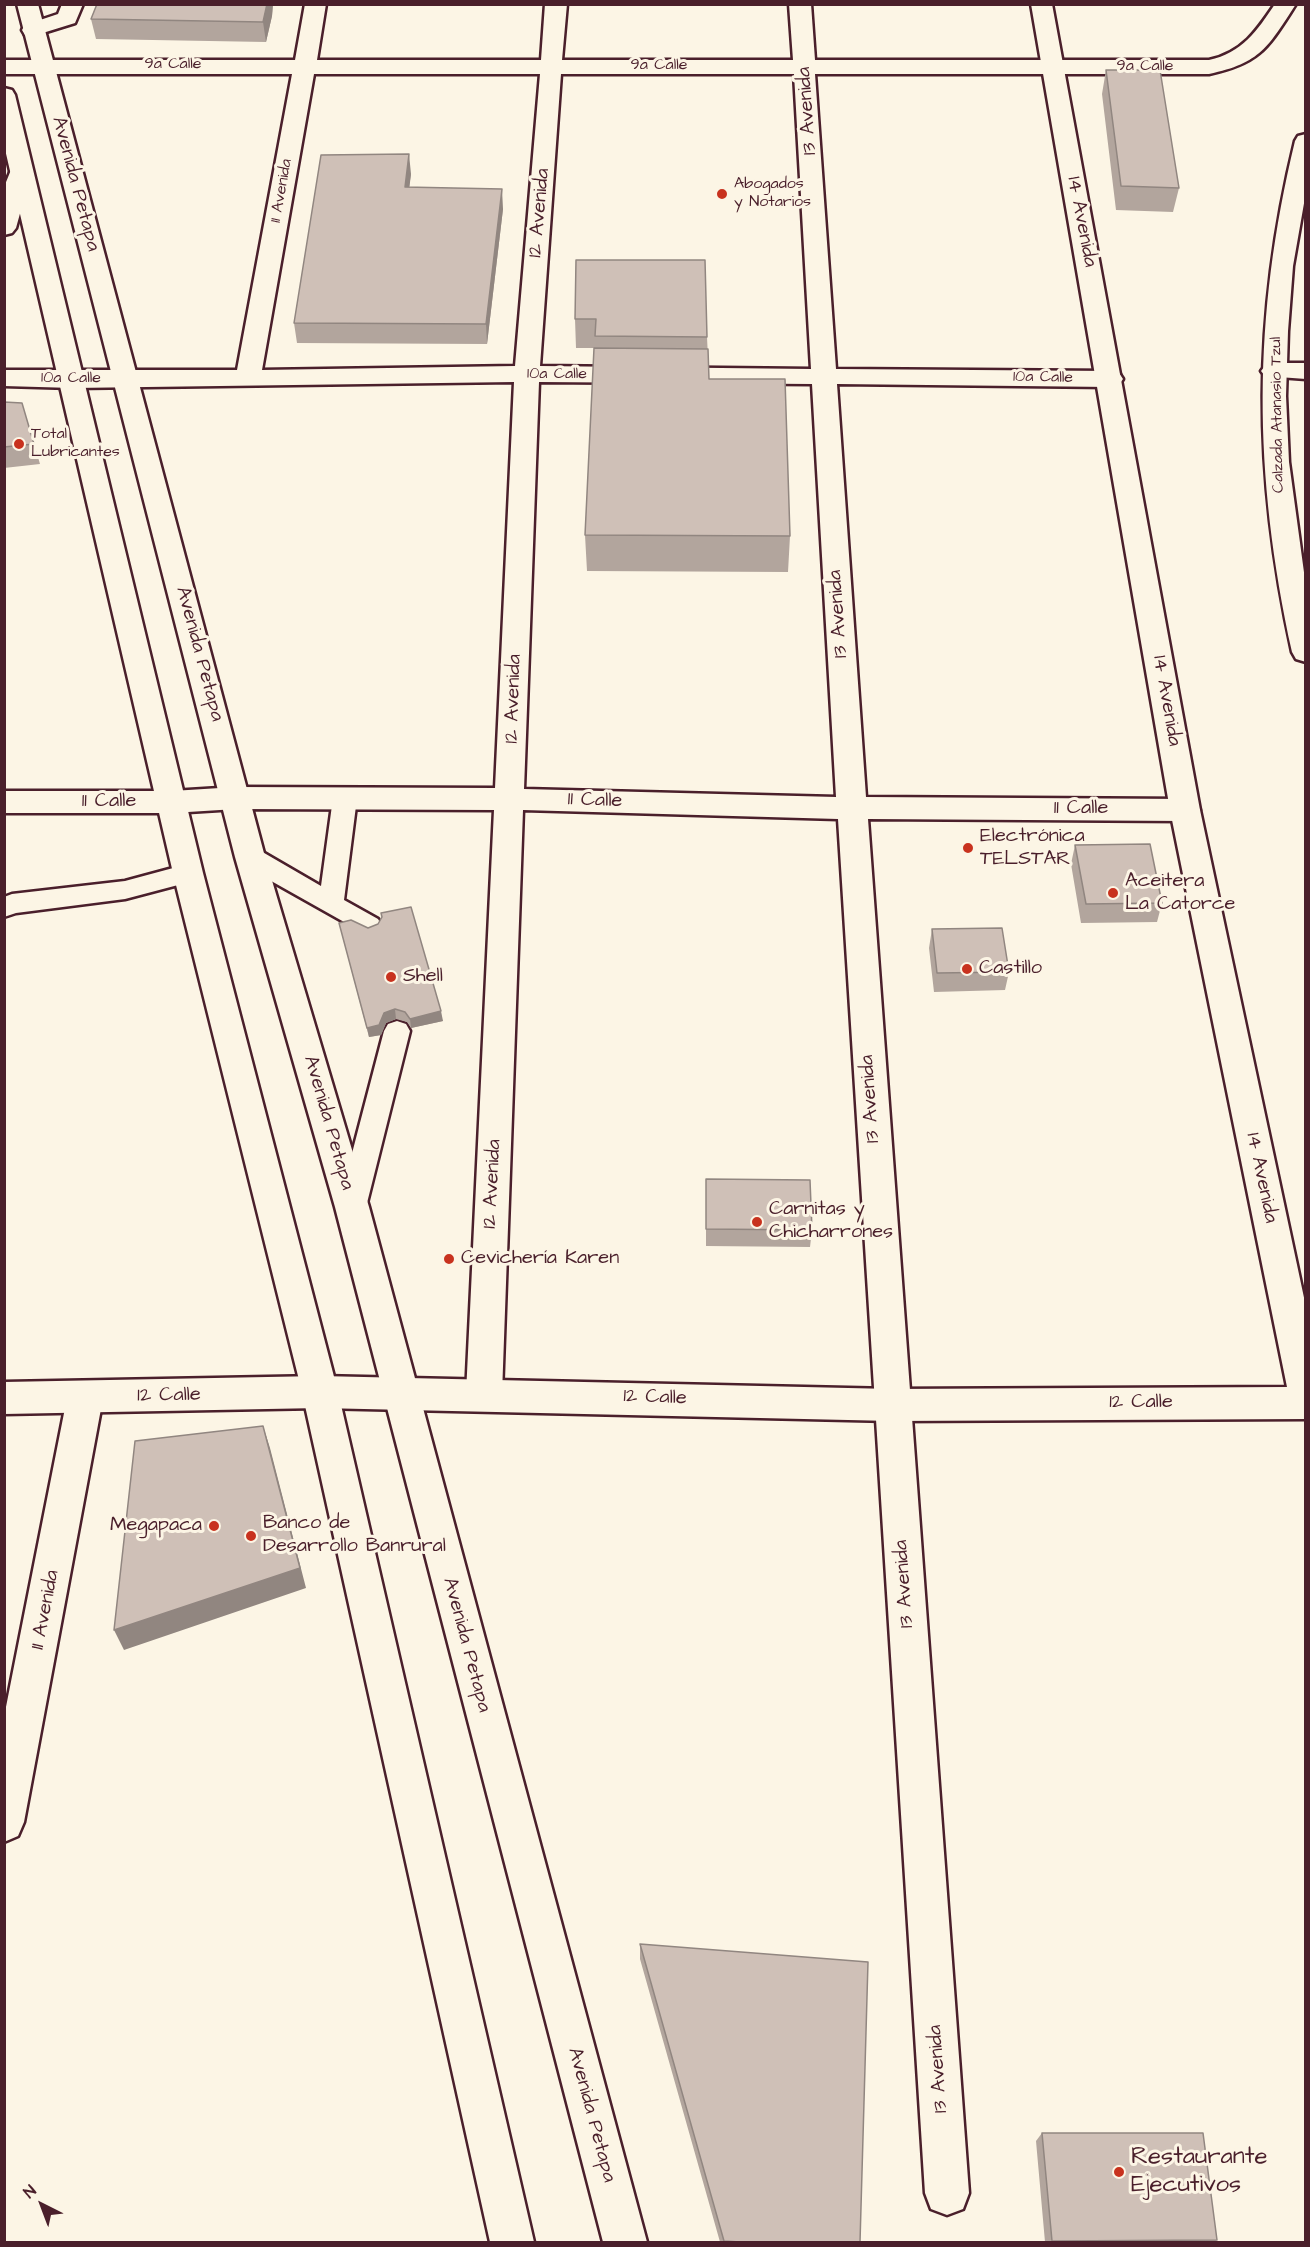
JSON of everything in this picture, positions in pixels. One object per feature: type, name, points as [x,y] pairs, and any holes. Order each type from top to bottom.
[{"type":"street","name":"Avenida Petapa","points":[[27,4],[127,379],[250,857],[352,1207],[399,1393],[625,2242]]},
{"type":"street","points":[[33,30],[67,18],[73,4]]},
{"type":"street","name":"11 Avenida","points":[[248,378],[316,4]]},
{"type":"street","name":"12 Avenida","points":[[484,1394],[527,374],[556,4]]},
{"type":"street","name":"13 Avenida","points":[[800,4],[892,1405],[947,2193]]},
{"type":"street","name":"14 Avenida","points":[[1041,4],[1110,379],[1185,810],[1305,1395]]},
{"type":"street","name":"9a Calle","points":[[4,67],[304,65],[1209,67],[1237,61],[1256,49],[1286,4]]},
{"type":"street","points":[[4,95],[188,873],[320,1392],[512,2242]]},
{"type":"street","name":"Calzada Atanasio Tzul","points":[[1305,141],[1290,196],[1281,272],[1274,371],[1280,520],[1294,606],[1305,652]]},
{"type":"street","points":[[4,228],[21,170]]},
{"type":"street","points":[[1274,371],[1305,371]]},
{"type":"street","name":"10a Calle","points":[[4,378],[73,380],[527,374],[1110,379]]},
{"type":"street","name":"11 Calle","points":[[4,802],[172,802],[236,798],[510,799],[852,808],[1185,810]]},
{"type":"street","name":"12 Calle","points":[[4,1398],[320,1392],[892,1405],[1305,1402]]},
{"type":"street","name":"11 Avenida","points":[[4,1822],[85,1398]]},
{"type":"lane","points":[[331,904],[345,798]]},
{"type":"lane","points":[[250,857],[369,926]]},
{"type":"lane","points":[[4,908],[12,903],[125,890],[188,873]]},
{"type":"lane","points":[[352,1207],[397,1031]]},
{"type":"building","points":[[97,4],[267,4],[263,22],[91,19]]},
{"type":"building","points":[[1106,70],[1160,70],[1179,188],[1121,186]]},
{"type":"building","points":[[409,154],[405,187],[502,189],[486,324],[294,323],[321,155]]},
{"type":"building","points":[[576,260],[705,260],[707,337],[595,336],[596,319],[575,319]]},
{"type":"building","points":[[594,348],[708,349],[709,379],[785,379],[790,536],[585,535]]},
{"type":"building","points":[[4,402],[22,403],[34,444],[4,447]]},
{"type":"building","name":"Aceitera La Catorce","points":[[1150,844],[1162,903],[1086,904],[1075,845]]},
{"type":"building","name":"Shell","points":[[411,907],[441,1011],[410,1019],[405,1012],[395,1009],[384,1013],[379,1025],[367,1028],[339,923],[351,920],[368,928],[378,924],[382,917],[381,913]]},
{"type":"building","points":[[1002,928],[1009,972],[937,973],[932,929]]},
{"type":"building","name":"Carnitas y Chicharrones","points":[[706,1179],[810,1180],[812,1230],[706,1229]]},
{"type":"building","name":"Megapaca","points":[[263,1426],[300,1568],[114,1630],[135,1441]]},
{"type":"building","points":[[640,1944],[868,1962],[860,2242],[724,2241]]},
{"type":"building","name":"Restaurante Ejecutivos","points":[[1042,2133],[1203,2133],[1217,2240],[1052,2241]]},
{"type":"place","name":"Abogados y Notarios","points":[[722,194]]},
{"type":"place","name":"Total Lubricantes","points":[[19,444]]},
{"type":"place","name":"Electrónica TELSTAR","points":[[968,848]]},
{"type":"place","name":"Aceitera La Catorce","points":[[1113,893]]},
{"type":"place","name":"Castillo","points":[[967,969]]},
{"type":"place","name":"Shell","points":[[391,977]]},
{"type":"place","name":"Carnitas y Chicharrones","points":[[757,1222]]},
{"type":"place","name":"Cevichería Karen","points":[[449,1259]]},
{"type":"place","name":"Megapaca","points":[[214,1526]]},
{"type":"place","name":"Banco de Desarrollo Banrural","points":[[251,1536]]},
{"type":"place","name":"Restaurante Ejecutivos","points":[[1119,2172]]}]
